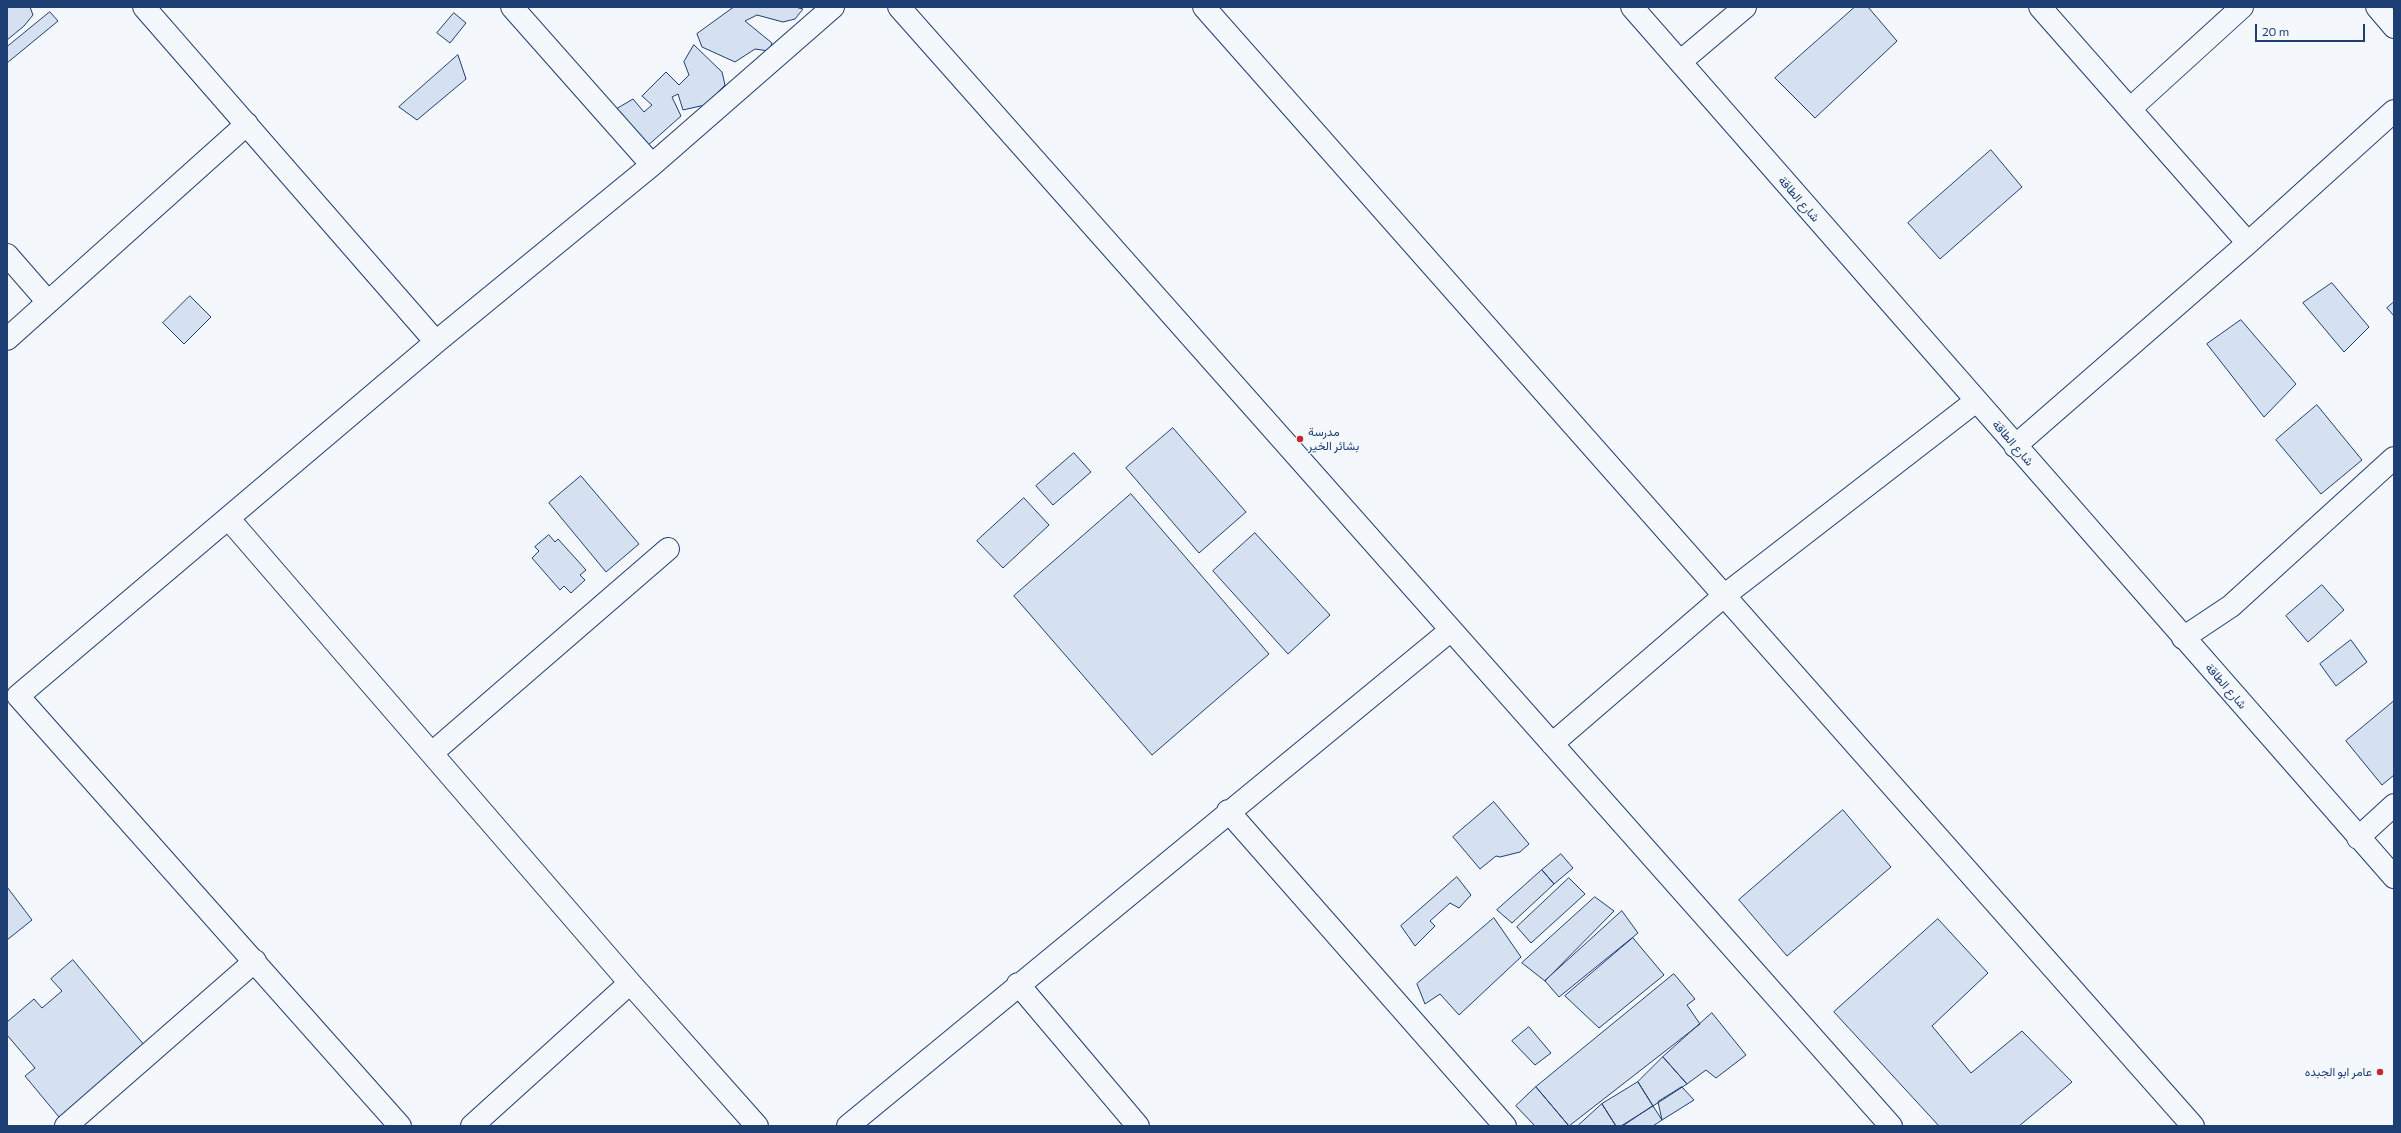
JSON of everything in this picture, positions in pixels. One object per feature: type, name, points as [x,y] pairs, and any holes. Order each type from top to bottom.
[{"type":"street","points":[[144,7],[436,342]]},
{"type":"street","points":[[512,7],[652,165]]},
{"type":"street","points":[[400,1126],[18,696],[436,342],[652,165],[833,7]]},
{"type":"street","points":[[899,7],[1891,1126]]},
{"type":"street","points":[[1204,7],[1725,595],[2192,1126]]},
{"type":"street","name":"شارع الطاقة","points":[[1632,7],[2358,838],[2394,877]]},
{"type":"street","points":[[1680,62],[1745,7]]},
{"type":"street","points":[[2040,7],[2248,243]]},
{"type":"street","points":[[2130,109],[2242,7]]},
{"type":"street","points":[[2377,7],[2394,27]]},
{"type":"street","points":[[2016,446],[2248,243],[2394,111]]},
{"type":"street","points":[[7,339],[247,124]]},
{"type":"street","points":[[7,255],[48,302]]},
{"type":"street","points":[[1552,744],[1725,595],[1976,401]]},
{"type":"street","points":[[2183,638],[2231,606],[2394,458]]},
{"type":"street","points":[[228,518],[630,983],[757,1126]]},
{"type":"street","points":[[432,753],[668,549]]},
{"type":"street","points":[[848,1126],[1228,811],[1451,630]]},
{"type":"street","points":[[2358,838],[2394,805]]},
{"type":"street","points":[[1228,811],[1505,1126]]},
{"type":"street","points":[[66,1126],[255,961]]},
{"type":"street","points":[[472,1126],[630,983]]},
{"type":"street","points":[[1018,984],[1138,1126]]},
{"type":"building","points":[[9,7],[30,7],[33,15],[24,26],[7,40],[7,9]]},
{"type":"building","points":[[734,7],[795,7],[803,9],[795,19],[783,22],[757,15],[745,21],[772,43],[769,51],[755,49],[735,62],[702,47],[697,34]]},
{"type":"building","points":[[1855,7],[1868,7],[1897,41],[1815,118],[1775,78]]},
{"type":"building","points":[[50,12],[58,21],[7,63],[7,47]]},
{"type":"building","points":[[454,13],[466,23],[450,43],[437,33]]},
{"type":"building","points":[[694,45],[722,72],[725,85],[705,105],[683,110],[678,94],[672,97],[681,116],[645,148],[616,109],[633,99],[644,112],[652,105],[642,96],[666,72],[679,85],[689,75],[684,62]]},
{"type":"building","points":[[458,55],[466,79],[417,120],[399,107]]},
{"type":"building","points":[[1991,150],[2022,187],[1940,259],[1908,223]]},
{"type":"building","points":[[2332,283],[2369,327],[2344,352],[2303,303]]},
{"type":"building","points":[[190,296],[211,317],[184,344],[163,323]]},
{"type":"building","points":[[2394,302],[2394,316],[2387,308]]},
{"type":"building","points":[[2241,320],[2296,384],[2264,417],[2207,344]]},
{"type":"building","points":[[2317,405],[2362,460],[2321,494],[2276,440]]},
{"type":"building","points":[[1173,428],[1246,512],[1199,553],[1126,468]]},
{"type":"building","points":[[1074,453],[1091,472],[1053,505],[1036,486]]},
{"type":"building","points":[[581,476],[639,544],[606,572],[549,503]]},
{"type":"building","points":[[1131,494],[1269,654],[1152,755],[1014,596]]},
{"type":"building","points":[[1024,498],[1049,525],[1003,568],[977,541]]},
{"type":"building","points":[[1255,533],[1330,615],[1288,654],[1213,571]]},
{"type":"building","points":[[549,535],[555,542],[558,539],[586,570],[580,575],[585,580],[571,593],[564,586],[560,590],[532,558],[539,551],[535,547]]},
{"type":"building","points":[[2322,585],[2344,610],[2308,642],[2286,616]]},
{"type":"building","points":[[2351,640],[2367,662],[2336,686],[2320,664]]},
{"type":"building","points":[[2394,701],[2394,775],[2382,785],[2346,741]]},
{"type":"building","points":[[1494,802],[1529,844],[1520,852],[1500,857],[1496,856],[1480,869],[1453,837]]},
{"type":"building","points":[[1843,810],[1891,867],[1787,956],[1739,900]]},
{"type":"building","points":[[1561,854],[1573,868],[1554,884],[1542,870]]},
{"type":"building","points":[[1542,870],[1554,884],[1512,923],[1497,910]]},
{"type":"building","points":[[1457,877],[1471,895],[1459,908],[1450,903],[1430,921],[1435,926],[1415,946],[1401,926]]},
{"type":"building","points":[[1569,878],[1585,894],[1531,943],[1517,927]]},
{"type":"building","points":[[7,887],[32,920],[7,940]]},
{"type":"building","points":[[1595,897],[1614,911],[1545,981],[1522,963]]},
{"type":"building","points":[[1622,911],[1638,933],[1559,997],[1545,981]]},
{"type":"building","points":[[1494,918],[1521,957],[1459,1015],[1440,994],[1425,1004],[1417,984]]},
{"type":"building","points":[[1938,919],[1988,973],[1932,1026],[1971,1073],[2022,1031],[2072,1082],[2019,1126],[1939,1126],[1834,1012]]},
{"type":"building","points":[[1633,938],[1664,975],[1599,1028],[1565,996]]},
{"type":"building","points":[[73,960],[150,1052],[64,1123],[25,1076],[35,1068],[7,1035],[7,1022],[34,999],[42,1008],[62,991],[51,979]]},
{"type":"building","points":[[1674,974],[1695,999],[1687,1005],[1700,1024],[1569,1126],[1536,1087]]},
{"type":"building","points":[[1712,1013],[1746,1055],[1716,1078],[1706,1070],[1687,1084],[1663,1057]]},
{"type":"building","points":[[1529,1027],[1551,1053],[1535,1065],[1512,1041]]},
{"type":"building","points":[[1663,1057],[1687,1084],[1653,1106],[1638,1082]]},
{"type":"building","points":[[1638,1082],[1653,1106],[1621,1126],[1616,1126],[1602,1104]]},
{"type":"building","points":[[1536,1087],[1569,1126],[1535,1126],[1516,1106]]},
{"type":"building","points":[[1682,1087],[1694,1100],[1662,1120],[1658,1102]]},
{"type":"building","points":[[1602,1104],[1616,1126],[1579,1125]]},
{"type":"building","points":[[1653,1106],[1662,1120],[1653,1126],[1623,1126]]},
{"type":"place","name":"مدرسة بشائر الخير","points":[[1300,439]]},
{"type":"place","name":"عامر ابو الجبده","points":[[2380,1072]]}]
